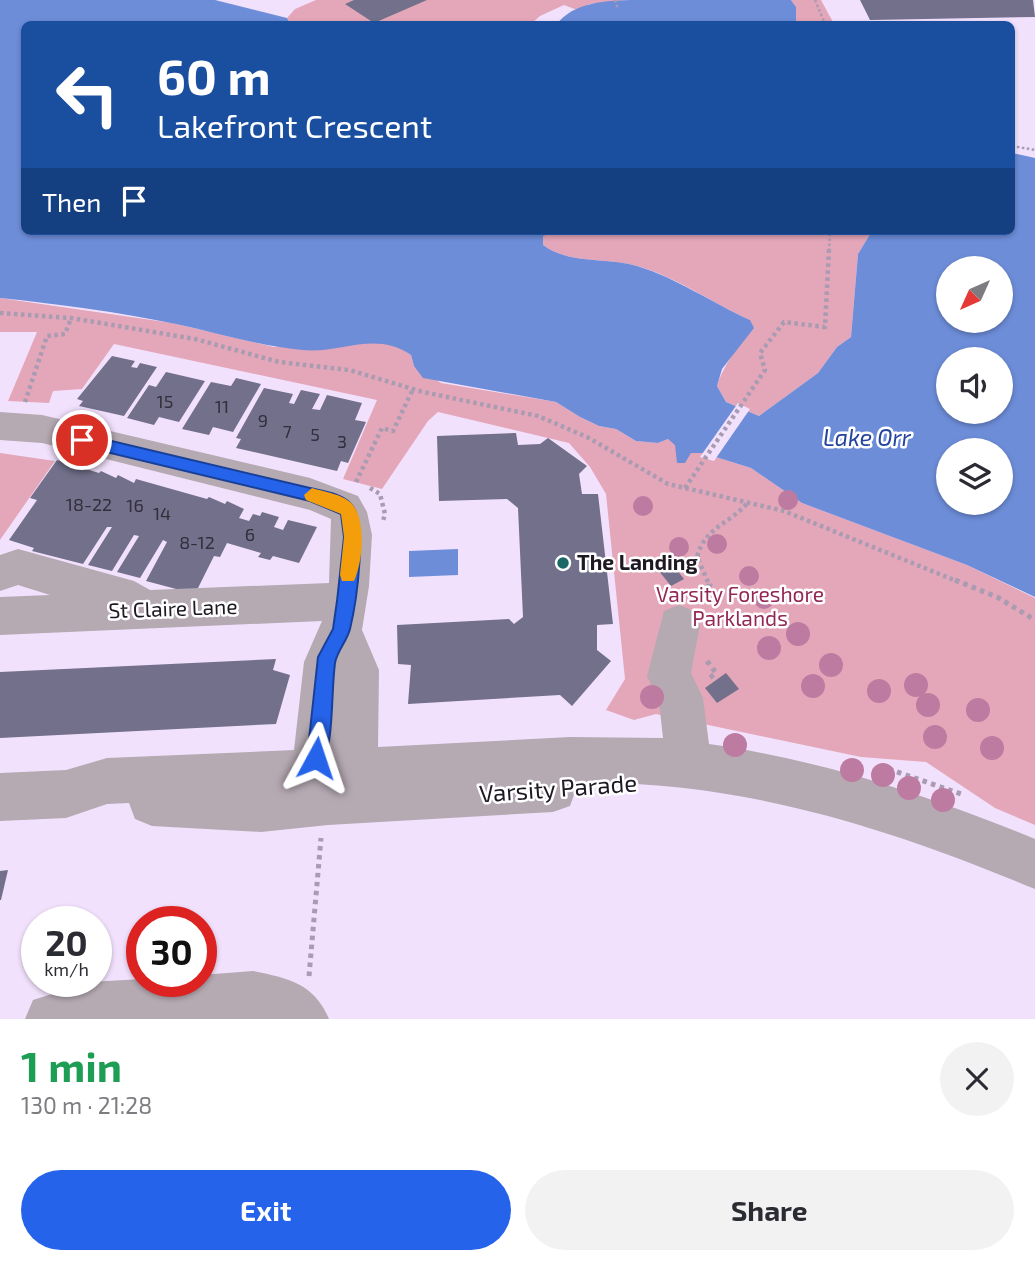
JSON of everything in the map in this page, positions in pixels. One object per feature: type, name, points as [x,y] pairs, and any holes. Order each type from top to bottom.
[{"type":"street","points":[[10,421],[338,503],[347,509],[352,521],[343,616],[327,657],[324,793]]},
{"type":"street","points":[[0,573],[18,567],[170,609]]},
{"type":"street","name":"St Claire Lane","points":[[0,616],[170,609],[343,616]]},
{"type":"street","points":[[679,625],[668,676],[681,698],[689,764]]},
{"type":"street","name":"Varsity Parade","points":[[0,797],[66,794],[103,802],[261,808],[324,793],[638,761],[689,764],[785,781],[867,801],[960,833],[1035,863]]},
{"type":"street","name":"Varsity Parade","points":[[324,793],[508,791],[639,782],[730,790],[799,802],[913,833],[984,860],[1035,886]]},
{"type":"street","points":[[52,1019],[90,1009],[253,998],[281,1003],[300,1016]]},
{"type":"path","points":[[615,0],[618,9]]},
{"type":"path","points":[[815,0],[824,21]]},
{"type":"path","points":[[1015,147],[1035,150]]},
{"type":"path","points":[[685,488],[745,404],[765,370],[760,353],[784,322],[825,327],[830,235]]},
{"type":"path","points":[[0,313],[71,318],[217,343],[279,362],[349,370],[413,389],[538,416],[587,437],[668,484],[784,511],[998,597],[1035,620]]},
{"type":"path","points":[[10,421],[47,336],[65,334],[71,318]]},
{"type":"path","points":[[343,481],[355,484],[382,428],[393,431],[413,389]]},
{"type":"path","points":[[300,1016],[309,985],[324,793]]},
{"type":"green space","points":[[316,0],[630,0],[590,4],[577,10],[564,5],[534,21],[288,21],[287,18],[295,9]]},
{"type":"green space","points":[[791,0],[821,0],[832,21],[796,21],[796,7]]},
{"type":"green space","points":[[543,235],[870,235],[858,254],[851,337],[837,347],[818,373],[759,416],[726,402],[717,386],[750,320],[652,271],[625,263],[577,258],[543,245]]},
{"type":"green space","name":"Varsity Foreshore Parklands","points":[[0,298],[172,323],[274,347],[382,342],[399,347],[411,355],[414,366],[441,383],[556,402],[580,417],[599,426],[616,429],[636,441],[658,443],[668,439],[691,453],[703,453],[751,468],[802,503],[967,565],[1035,598],[1035,825],[995,808],[926,762],[861,757],[656,714],[634,720],[606,710],[625,679],[606,494],[590,467],[569,443],[438,412],[428,421],[382,489],[343,479],[377,400],[114,344],[82,389],[53,391],[49,403],[8,401],[37,332],[0,332]]},
{"type":"green space","points":[[0,453],[55,461],[0,540]]},
{"type":"water","name":"Lake Orr","points":[[0,0],[215,0],[287,18],[288,21],[21,21],[21,235],[546,235],[543,236],[543,245],[554,251],[577,258],[625,263],[652,271],[750,320],[754,328],[722,369],[717,386],[726,402],[759,416],[818,373],[837,347],[851,337],[858,254],[870,235],[1015,235],[1015,154],[1035,158],[1035,597],[967,565],[802,503],[751,468],[703,453],[691,453],[685,463],[677,463],[675,445],[668,439],[658,443],[636,441],[616,429],[599,426],[580,417],[556,402],[423,378],[414,366],[411,355],[398,348],[371,343],[302,350],[132,316],[0,298]]},
{"type":"water","points":[[791,0],[796,7],[796,21],[560,21],[572,11],[600,2]]},
{"type":"water","points":[[458,549],[458,575],[409,577],[409,551]]},
{"type":"pier","points":[[738,403],[750,409],[714,461],[700,457]]},
{"type":"building","points":[[354,0],[427,0],[379,21],[371,21],[345,4]]},
{"type":"building","points":[[860,0],[1033,0],[1035,17],[870,20]]},
{"type":"building","points":[[112,356],[135,361],[131,367],[137,368],[140,363],[157,367],[124,416],[79,406],[83,401],[77,399]]},
{"type":"building","points":[[166,372],[205,381],[179,422],[159,417],[154,425],[127,418],[149,385],[156,387]]},
{"type":"building","points":[[236,378],[261,384],[233,432],[213,427],[209,435],[182,429],[211,382],[231,386]]},
{"type":"building","points":[[264,388],[293,394],[289,403],[294,404],[301,390],[320,394],[312,409],[320,410],[327,395],[362,403],[355,420],[366,422],[348,463],[341,461],[337,471],[236,448],[241,439],[236,438]]},
{"type":"building","name":"The Landing","points":[[516,433],[518,445],[540,444],[548,438],[587,466],[579,474],[582,494],[598,494],[613,624],[597,625],[597,650],[611,661],[572,706],[560,695],[408,704],[411,665],[398,664],[397,625],[509,619],[514,624],[523,617],[518,508],[507,499],[439,501],[437,436]]},
{"type":"building","points":[[57,460],[99,473],[101,471],[116,478],[118,475],[134,483],[136,479],[207,499],[209,497],[225,504],[227,501],[244,509],[239,518],[249,521],[253,514],[260,516],[262,512],[279,517],[274,527],[283,530],[288,520],[317,527],[299,563],[273,556],[270,560],[258,557],[261,553],[227,543],[220,557],[214,556],[195,594],[146,581],[167,542],[163,540],[140,578],[117,572],[139,536],[134,535],[112,571],[88,565],[112,527],[107,527],[83,564],[32,551],[34,548],[9,540],[37,500],[30,498]]},
{"type":"building","points":[[672,564],[684,579],[671,586],[659,571]]},
{"type":"building","points":[[276,659],[273,670],[290,675],[276,724],[0,738],[0,672]]},
{"type":"building","points":[[726,673],[739,689],[717,703],[705,688]]},
{"type":"building","points":[[8,870],[1,900],[0,900],[0,871]]},
{"type":"slow traffic","points":[[312,495],[329,499],[347,509],[352,521],[353,537],[348,575]]},
{"type":"place","name":"The Landing","points":[[563,563]]},
{"type":"route","points":[[82,440],[310,494],[329,499],[347,509],[352,521],[353,537],[341,630],[327,657],[324,674],[316,758]]}]
